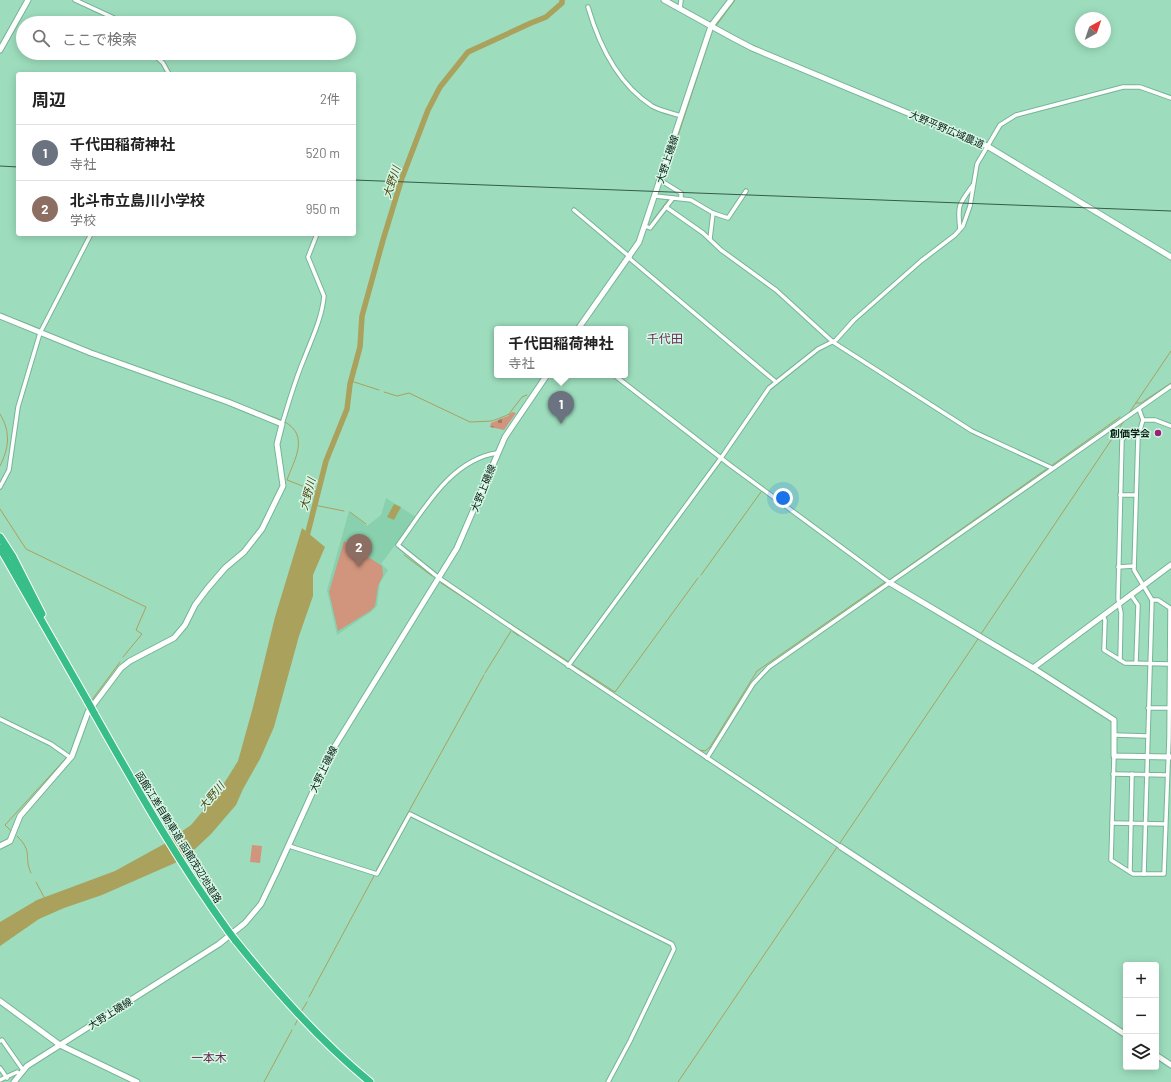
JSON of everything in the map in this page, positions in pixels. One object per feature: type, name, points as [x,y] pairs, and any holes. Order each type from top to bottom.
[{"type":"highway","name":"函館江差自動車道;函館茂辺地道路","points":[[0,537],[33,595],[72,675]]},
{"type":"highway","name":"函館江差自動車道;函館茂辺地道路","points":[[0,548],[151,814],[194,884],[234,940],[304,1021],[370,1082]]},
{"type":"highway","points":[[0,552],[17,576]]},
{"type":"street","points":[[19,16],[28,0]]},
{"type":"street","points":[[75,0],[110,16]]},
{"type":"street","points":[[664,0],[711,26]]},
{"type":"street","points":[[680,9],[681,0]]},
{"type":"street","name":"大野上磯線","points":[[580,326],[629,258],[645,226],[711,26],[731,0]]},
{"type":"street","points":[[588,7],[598,36],[614,68],[622,78],[651,105],[682,116]]},
{"type":"street","points":[[0,50],[16,21]]},
{"type":"street","name":"大野平野広域農道","points":[[711,26],[736,40],[820,77],[987,146],[1171,256]]},
{"type":"street","points":[[160,60],[168,72]]},
{"type":"street","points":[[568,666],[721,458],[766,392],[776,382],[818,349],[833,342],[860,314],[960,229],[968,216],[977,164],[1000,125],[1016,115],[1102,92],[1134,86],[1171,98]]},
{"type":"street","points":[[660,180],[682,192],[681,198]]},
{"type":"street","points":[[960,229],[958,209],[961,200],[974,183]]},
{"type":"street","points":[[655,196],[681,198],[698,203],[713,213],[728,218],[746,191]]},
{"type":"street","points":[[645,226],[650,228],[673,198]]},
{"type":"street","points":[[666,207],[776,290],[833,342],[972,430],[1050,468]]},
{"type":"street","points":[[574,210],[776,382]]},
{"type":"street","points":[[710,239],[713,213]]},
{"type":"street","points":[[0,487],[9,470],[18,407],[40,333],[90,236]]},
{"type":"street","points":[[0,846],[10,841],[20,816],[69,756],[88,712],[121,668],[130,661],[174,638],[185,625],[195,605],[207,589],[225,568],[244,552],[262,529],[283,486],[277,444],[291,392],[317,328],[323,303],[324,296],[308,257],[316,236]]},
{"type":"street","points":[[0,316],[40,333],[282,424]]},
{"type":"street","name":"大野上磯線","points":[[14,1082],[21,1072],[60,1045],[236,932],[261,904],[289,846],[318,779],[338,739],[439,578],[467,527],[497,453],[512,425],[545,378]]},
{"type":"street","points":[[618,378],[721,458],[890,583],[1033,668],[1114,720],[1111,860],[1130,872],[1164,874],[1166,775],[1169,757],[1170,608],[1158,600],[1152,600]]},
{"type":"street","points":[[707,758],[753,684],[762,673],[1050,468],[1171,386]]},
{"type":"street","points":[[1139,409],[1143,420],[1138,436],[1134,570],[1152,600],[1146,757],[1144,874]]},
{"type":"street","points":[[1143,420],[1155,420],[1171,426]]},
{"type":"street","points":[[1120,660],[1121,613],[1118,605],[1118,566],[1122,440],[1125,436],[1138,436]]},
{"type":"street","points":[[497,453],[468,464],[458,471],[433,497],[398,545],[439,578],[568,666],[1124,1034]]},
{"type":"street","points":[[1120,495],[1136,495]]},
{"type":"street","points":[[1033,668],[1171,565]]},
{"type":"street","points":[[1118,566],[1134,566]]},
{"type":"street","points":[[1131,595],[1138,605],[1136,663]]},
{"type":"street","points":[[1103,616],[1105,620],[1104,650],[1125,663],[1169,664]]},
{"type":"street","points":[[1148,708],[1169,708]]},
{"type":"street","points":[[0,719],[51,744],[69,756]]},
{"type":"street","points":[[1114,735],[1147,736]]},
{"type":"street","points":[[1114,756],[1169,757]]},
{"type":"street","points":[[1113,774],[1166,775]]},
{"type":"street","points":[[1130,872],[1132,774]]},
{"type":"street","points":[[289,846],[377,874],[410,814],[672,944],[674,949],[608,1082]]},
{"type":"street","points":[[1112,823],[1165,824]]},
{"type":"street","points":[[0,1001],[60,1045],[137,1082]]},
{"type":"street","points":[[0,1041],[2,1040],[21,1072],[17,1072],[0,1080]]},
{"type":"street","points":[[1159,1057],[1171,1065]]},
{"type":"street","points":[[0,1068],[7,1078]]},
{"type":"shaded area","points":[[386,498],[416,517],[381,564],[388,570],[380,583],[377,606],[371,612],[337,635],[327,590],[349,511],[367,526],[381,515]]},
{"type":"shaded area","points":[[394,504],[401,507],[394,520],[387,517]]},
{"type":"shaded area","points":[[302,528],[325,547],[313,575],[313,596],[299,636],[274,727],[260,759],[236,805],[211,834],[194,850],[175,863],[102,895],[64,908],[39,919],[0,946],[0,922],[37,900],[115,871],[164,844],[191,825],[218,793],[238,761],[275,617]]},
{"type":"green space","points":[[512,412],[516,413],[504,430],[490,427],[491,423],[508,416]]},
{"type":"green space","points":[[344,541],[382,566],[383,575],[378,586],[375,606],[370,611],[338,631],[329,592]]},
{"type":"green space","points":[[252,845],[262,846],[260,863],[250,862]]},
{"type":"waterway","name":"大野川","points":[[306,540],[326,461],[347,409],[350,384],[360,347],[362,316],[383,240],[402,178],[428,110],[440,87],[468,52],[546,17],[562,3],[562,0]]},
{"type":"waterway","points":[[716,26],[735,0]]},
{"type":"waterway","points":[[664,179],[712,32]]},
{"type":"waterway","points":[[650,224],[668,200]]},
{"type":"waterway","points":[[20,321],[40,329]]},
{"type":"waterway","points":[[1129,413],[1171,351]]},
{"type":"waterway","points":[[127,363],[137,367]]},
{"type":"waterway","points":[[144,369],[156,373]]},
{"type":"waterway","points":[[162,376],[175,380]]},
{"type":"waterway","points":[[351,381],[379,390]]},
{"type":"waterway","points":[[181,382],[191,386]]},
{"type":"waterway","points":[[1136,403],[1141,403],[1171,383]]},
{"type":"waterway","points":[[384,392],[397,396],[409,393],[470,422],[492,421],[505,416],[509,414],[522,397],[527,395]]},
{"type":"waterway","points":[[256,411],[262,413]]},
{"type":"waterway","points":[[0,414],[6,427],[8,440],[0,466]]},
{"type":"waterway","points":[[267,415],[281,420]]},
{"type":"waterway","points":[[1051,466],[1120,417]]},
{"type":"waterway","points":[[981,634],[1124,421]]},
{"type":"waterway","points":[[285,422],[293,428],[297,434],[298,441],[296,457],[287,480],[318,492]]},
{"type":"waterway","points":[[889,580],[1048,468]]},
{"type":"waterway","points":[[701,575],[761,492]]},
{"type":"waterway","points":[[314,505],[344,511]]},
{"type":"waterway","points":[[0,509],[26,549],[146,607],[136,630],[142,634],[123,657]]},
{"type":"waterway","points":[[350,512],[366,524]]},
{"type":"waterway","points":[[404,555],[432,576]]},
{"type":"waterway","points":[[573,665],[615,692],[698,578]]},
{"type":"waterway","points":[[661,725],[699,750],[705,751],[710,747],[757,671],[885,582]]},
{"type":"waterway","points":[[441,583],[502,623]]},
{"type":"waterway","points":[[506,621],[569,662]]},
{"type":"waterway","points":[[485,673],[511,631]]},
{"type":"waterway","points":[[513,632],[519,636]]},
{"type":"waterway","points":[[526,635],[533,640]]},
{"type":"waterway","points":[[678,1082],[978,639]]},
{"type":"waterway","points":[[91,701],[120,662]]},
{"type":"waterway","points":[[377,869],[484,675]]},
{"type":"waterway","points":[[73,746],[87,707]]},
{"type":"waterway","points":[[69,755],[72,749]]},
{"type":"waterway","points":[[11,831],[5,825],[67,757]]},
{"type":"waterway","points":[[17,836],[27,851],[31,873]]},
{"type":"waterway","points":[[309,997],[374,876]]},
{"type":"waterway","points":[[36,882],[45,899]]},
{"type":"waterway","points":[[301,1012],[307,1002]]},
{"type":"waterway","points":[[295,1025],[298,1019]]},
{"type":"waterway","points":[[264,1082],[292,1030]]},
{"type":"railway","points":[[0,166],[16,167]]},
{"type":"railway","points":[[356,180],[1171,211]]},
{"type":"place","name":"千代田稲荷神社","points":[[561,424]]},
{"type":"place","name":"創価学会","points":[[1158,433]]},
{"type":"place","name":"北斗市立島川小学校","points":[[359,567]]},
{"type":"district","name":"千代田","points":[[665,338]]},
{"type":"district","name":"一本木","points":[[209,1057]]}]
